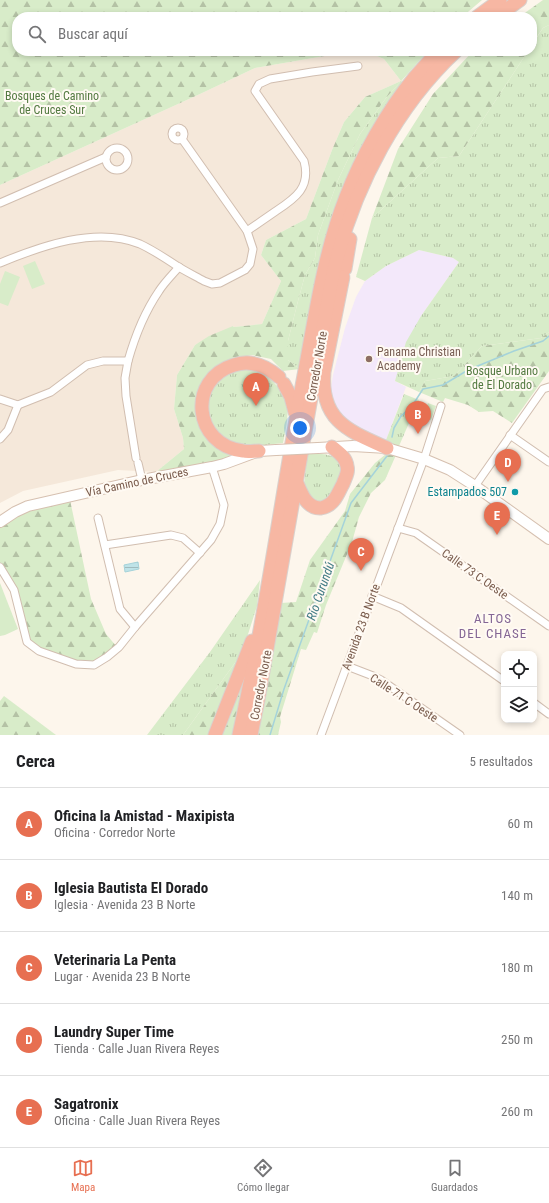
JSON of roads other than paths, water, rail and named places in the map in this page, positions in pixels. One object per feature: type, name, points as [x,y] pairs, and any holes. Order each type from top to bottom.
[{"type":"highway","points":[[484,12],[500,0]]},
{"type":"highway","points":[[503,12],[520,0]]},
{"type":"highway","name":"Corredor Norte","points":[[239,735],[263,613],[296,418],[326,263],[334,230],[346,196],[361,163],[394,104],[434,56]]},
{"type":"highway","name":"Corredor Norte","points":[[251,735],[335,263],[352,211],[370,170],[404,111],[423,86],[451,56]]},
{"type":"highway","points":[[352,211],[350,237],[324,372],[323,386],[326,404],[333,414],[349,430],[387,448]]},
{"type":"highway","points":[[259,451],[244,451],[218,442],[205,424],[202,413],[202,402],[208,384],[214,376],[221,370],[240,363],[248,362],[257,364],[273,372],[282,381],[291,397],[296,418]]},
{"type":"highway","points":[[297,481],[303,498],[312,506],[318,508],[324,507],[333,502],[347,474],[348,467],[343,458],[332,447]]},
{"type":"highway","points":[[215,735],[263,613]]},
{"type":"street","points":[[247,231],[292,200],[299,193],[304,184],[306,170],[304,161],[255,90],[259,84],[270,78],[358,66]]},
{"type":"street","points":[[0,263],[50,245],[74,239],[99,237],[124,239],[138,243],[204,281],[212,284],[220,283],[245,270],[250,264],[253,249],[247,231],[182,139]]},
{"type":"street","points":[[0,203],[106,158]]},
{"type":"street","points":[[142,480],[137,461],[126,396],[125,378],[134,340],[145,314],[159,291],[179,267]]},
{"type":"street","points":[[0,399],[18,405],[50,392],[87,365],[103,362],[128,361]]},
{"type":"street","points":[[475,486],[543,389],[549,387]]},
{"type":"street","points":[[0,439],[8,430],[18,405]]},
{"type":"street","name":"Avenida 23 B Norte","points":[[323,734],[372,596],[424,459],[441,406]]},
{"type":"street","points":[[510,435],[549,462]]},
{"type":"street","name":"Vía Camino de Cruces","points":[[0,522],[15,512],[28,506],[142,480],[212,467],[259,451],[332,447],[387,448],[424,459],[450,470],[549,539]]},
{"type":"street","points":[[0,567],[14,590],[28,642],[40,651],[76,664],[94,665],[119,647],[211,540],[220,524],[224,505],[212,467]]},
{"type":"street","points":[[98,518],[120,609],[135,627]]},
{"type":"street","name":"Calle 73 C Oeste","points":[[398,528],[416,534],[549,626]]},
{"type":"street","points":[[105,545],[171,535],[183,538],[200,553]]},
{"type":"street","points":[[372,596],[401,608],[501,679]]},
{"type":"street","name":"Calle 71 C Oeste","points":[[347,666],[381,680],[460,735]]},
{"type":"street","points":[[537,705],[549,714]]},
{"type":"water","points":[[138,562],[139,569],[125,572],[124,565]]},
{"type":"waterway","name":"Río Curundú","points":[[392,437],[394,428],[401,416],[412,406],[423,389],[443,385],[468,370],[543,341],[549,336]]},
{"type":"waterway","name":"Río Curundú","points":[[270,735],[284,689],[351,503],[387,456]]},
{"type":"place","name":"Panama Christian Academy","points":[[369,359]]},
{"type":"place","name":"Oficina la Amistad - Maxipista","points":[[256,406]]},
{"type":"place","name":"Iglesia Bautista El Dorado","points":[[418,434]]},
{"type":"place","name":"Laundry Super Time","points":[[508,482]]},
{"type":"place","name":"Estampados 507","points":[[515,492]]},
{"type":"place","name":"Sagatronix","points":[[497,535]]},
{"type":"place","name":"Veterinaria La Penta","points":[[361,571]]},
{"type":"district","name":"ALTOS DEL CHASE","points":[[493,626]]},
{"type":"park label","name":"Bosques de Camino de Cruces Sur","points":[[52,103]]},
{"type":"park label","name":"Bosque Urbano de El Dorado","points":[[502,378]]}]
